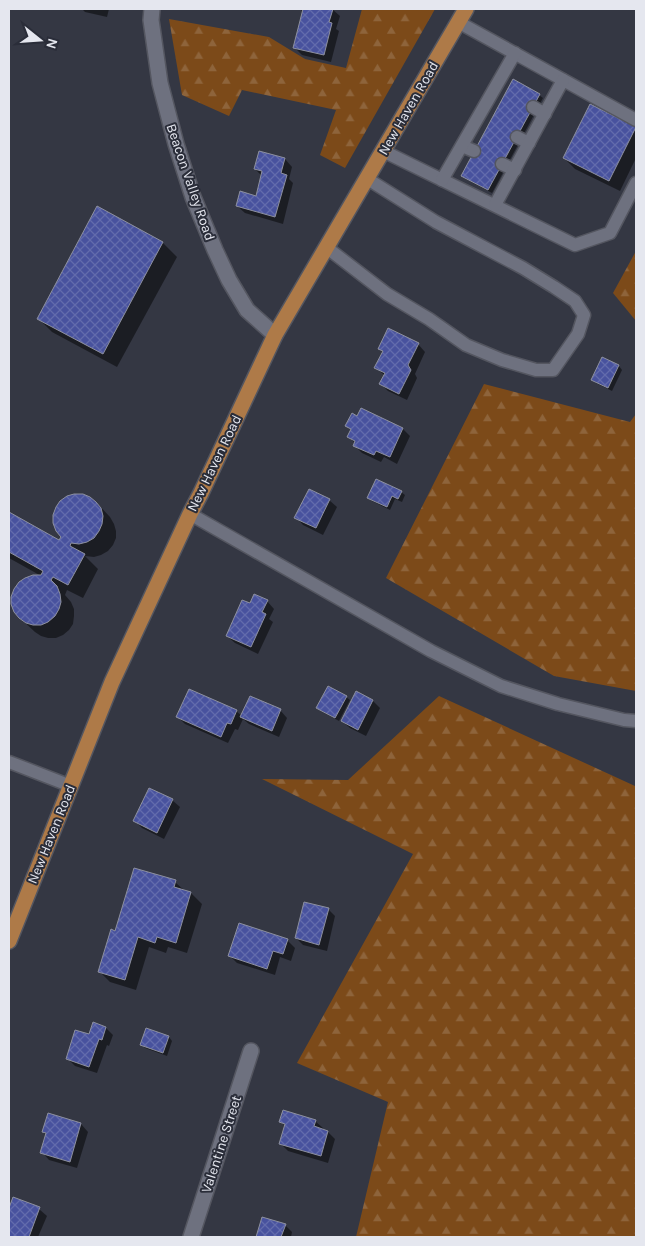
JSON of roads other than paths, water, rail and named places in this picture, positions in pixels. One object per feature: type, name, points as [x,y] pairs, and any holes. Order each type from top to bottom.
[{"type":"main road","name":"New Haven Road","points":[[9,940],[112,682],[275,335],[462,15]]},
{"type":"street","name":"Beacon Valley Road","points":[[152,9],[151,20],[160,83],[176,144],[193,197],[229,280],[247,310],[275,335]]},
{"type":"street","name":"Valentine Street","points":[[191,1237],[251,1051]]},
{"type":"lane","points":[[462,15],[515,53],[636,120]]},
{"type":"lane","points":[[442,180],[462,146],[484,121],[499,92],[515,53]]},
{"type":"lane","points":[[495,206],[563,80]]},
{"type":"lane","points":[[532,108],[545,114]]},
{"type":"lane","points":[[517,137],[529,143]]},
{"type":"lane","points":[[462,146],[474,151]]},
{"type":"lane","points":[[383,151],[575,245],[610,233],[636,183]]},
{"type":"lane","points":[[502,164],[515,170]]},
{"type":"lane","points":[[326,247],[387,294],[466,345],[502,360],[536,370],[553,370],[578,334],[584,315],[575,301],[523,268],[436,222],[366,178]]},
{"type":"lane","points":[[190,514],[431,651],[501,686],[558,704],[624,720],[636,721]]},
{"type":"lane","points":[[9,762],[71,786]]}]
